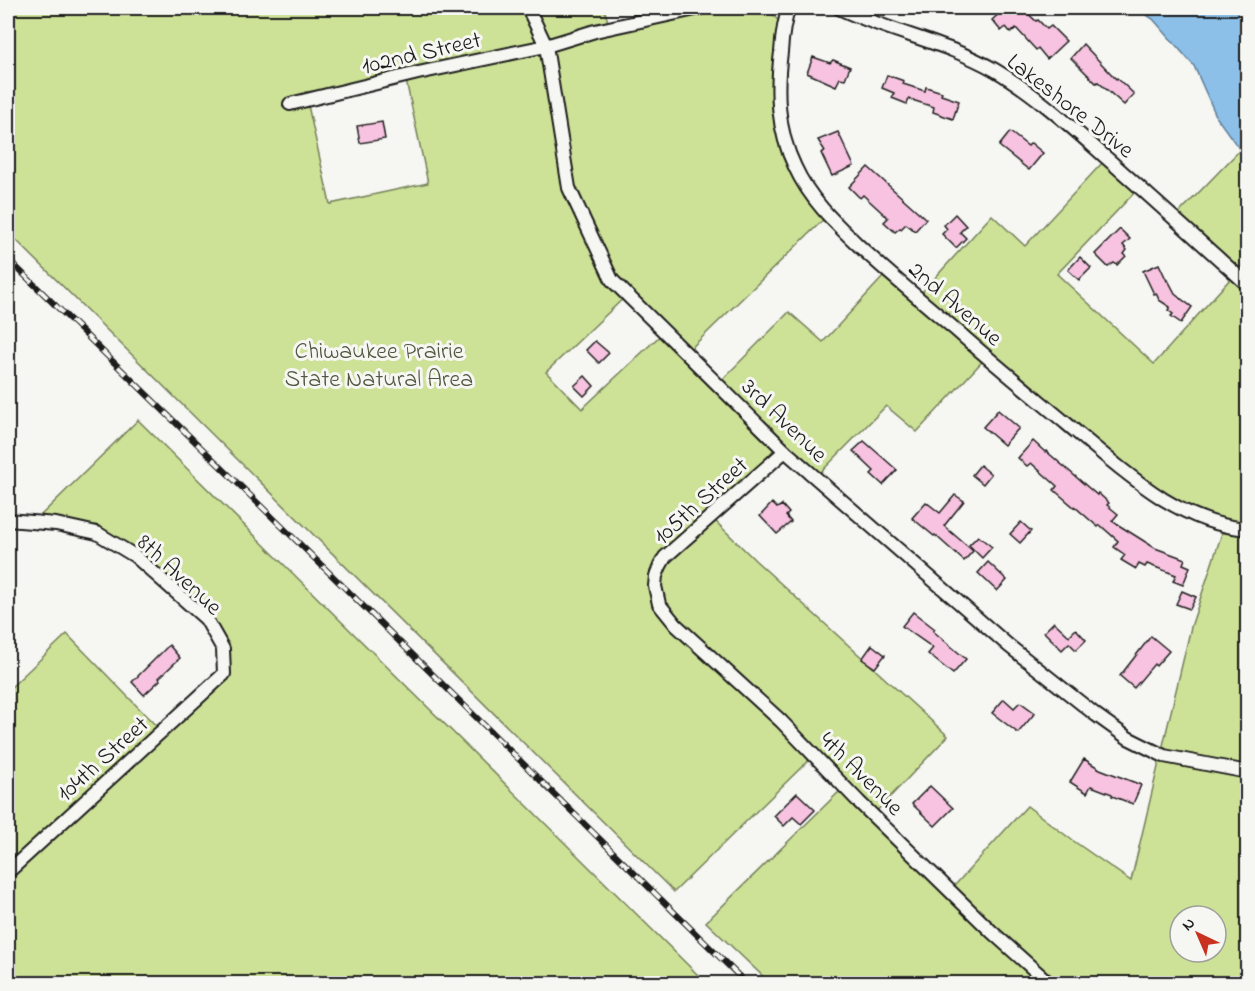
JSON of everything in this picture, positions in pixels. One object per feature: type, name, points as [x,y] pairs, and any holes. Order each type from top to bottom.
[{"type":"street","name":"3rd Avenue","points":[[528,8],[546,46],[570,188],[612,280],[784,451],[1009,646],[1096,715],[1128,738],[1164,756],[1248,772]]},
{"type":"street","name":"102nd Street","points":[[290,104],[418,73],[546,46],[594,31],[700,8]]},
{"type":"street","name":"2nd Avenue","points":[[789,8],[784,26],[778,77],[778,107],[782,127],[794,166],[816,201],[834,222],[874,260],[1004,372],[1139,482],[1164,500],[1200,518],[1233,528],[1248,529]]},
{"type":"street","name":"Lakeshore Drive","points":[[839,8],[860,18],[975,60],[1021,87],[1086,139],[1248,285]]},
{"type":"street","name":"105th Street","points":[[655,586],[656,576],[665,557],[784,451]]},
{"type":"street","name":"8th Avenue","points":[[8,520],[57,524],[97,533],[135,555],[206,619],[223,650],[224,674]]},
{"type":"street","name":"4th Avenue","points":[[655,586],[659,604],[676,625],[782,721],[992,932],[1050,984]]},
{"type":"street","name":"104th Street","points":[[8,872],[224,674]]},
{"type":"green space","name":"Chiwaukee Prairie State Natural Area","points":[[8,8],[604,8],[611,32],[661,22],[658,8],[723,8],[724,10],[765,8],[778,20],[775,114],[825,218],[682,357],[714,388],[789,312],[823,342],[883,277],[913,302],[992,215],[1025,246],[1103,162],[1135,192],[1057,274],[1154,364],[1240,268],[1178,214],[1240,150],[1247,156],[1247,983],[770,983],[706,922],[848,783],[817,752],[674,892],[8,232]],"holes":[[[404,71],[428,183],[330,204],[305,92],[329,90]],[[630,292],[667,329],[582,409],[546,372]],[[990,353],[1149,484],[1187,507],[1226,521],[1191,627],[1131,881],[1027,806],[947,894],[870,818],[948,736],[756,561],[708,514],[766,459],[781,440],[819,474],[886,406],[917,432]]]},
{"type":"green space","points":[[138,420],[706,983],[8,984],[8,690],[67,634],[165,735],[227,672],[229,664],[227,644],[212,619],[132,548],[97,528],[38,518]]},
{"type":"water","points":[[1136,8],[1247,8],[1247,156],[1217,118],[1194,66],[1153,19]]},
{"type":"building","points":[[1005,8],[1022,8],[1047,29],[1051,26],[1066,41],[1047,59],[1016,28],[1011,33],[1006,27],[1001,31],[992,20]]},
{"type":"building","points":[[1083,44],[1116,79],[1134,94],[1124,105],[1098,82],[1096,83],[1071,58]]},
{"type":"building","points":[[813,57],[830,63],[833,60],[850,67],[845,79],[840,78],[836,86],[807,73]]},
{"type":"building","points":[[887,75],[904,81],[903,84],[925,91],[926,87],[959,101],[953,119],[933,112],[934,107],[909,99],[907,104],[892,98],[894,93],[882,88]]},
{"type":"building","points":[[382,122],[385,139],[360,143],[357,126]]},
{"type":"building","points":[[838,132],[854,166],[832,176],[821,153],[825,151],[818,140]]},
{"type":"building","points":[[1010,132],[1028,146],[1031,143],[1043,153],[1029,170],[999,146]]},
{"type":"building","points":[[868,167],[926,219],[915,231],[906,224],[895,232],[884,222],[888,218],[863,195],[860,198],[849,187]]},
{"type":"building","points":[[955,214],[966,226],[960,232],[966,238],[956,248],[942,234],[947,229],[944,225]]},
{"type":"building","points":[[1120,229],[1130,239],[1123,245],[1127,250],[1124,254],[1126,256],[1117,265],[1114,263],[1108,267],[1095,254]]},
{"type":"building","points":[[1080,257],[1091,268],[1079,280],[1068,270]]},
{"type":"building","points":[[1159,264],[1176,295],[1192,307],[1181,323],[1171,316],[1173,314],[1168,310],[1170,307],[1159,300],[1156,293],[1154,294],[1143,271]]},
{"type":"building","points":[[595,341],[609,353],[599,363],[586,350]]},
{"type":"building","points":[[585,376],[594,386],[584,396],[574,386]]},
{"type":"building","points":[[998,410],[1019,428],[1004,445],[983,427]]},
{"type":"building","points":[[864,441],[897,470],[883,485],[871,474],[874,471],[853,451]]},
{"type":"building","points":[[1033,441],[1109,503],[1107,505],[1118,514],[1112,521],[1155,548],[1185,559],[1183,564],[1190,567],[1183,585],[1173,581],[1176,575],[1147,564],[1145,567],[1139,564],[1136,569],[1121,560],[1125,555],[1114,547],[1118,541],[1054,490],[1057,486],[1031,463],[1027,466],[1018,458]]},
{"type":"building","points":[[980,465],[991,474],[983,484],[972,475]]},
{"type":"building","points":[[955,495],[964,501],[944,526],[973,551],[964,561],[912,518],[926,502],[940,513]]},
{"type":"building","points":[[772,503],[777,508],[782,505],[789,513],[786,516],[791,522],[777,534],[760,516]]},
{"type":"building","points":[[1021,522],[1031,531],[1020,543],[1010,534]]},
{"type":"building","points":[[978,536],[992,547],[982,558],[969,545]]},
{"type":"building","points":[[988,562],[1007,580],[997,591],[978,573]]},
{"type":"building","points":[[1182,591],[1196,597],[1190,609],[1176,604]]},
{"type":"building","points":[[913,612],[935,629],[933,631],[966,659],[953,674],[928,654],[933,648],[902,626]]},
{"type":"building","points":[[1054,622],[1069,636],[1076,629],[1086,640],[1076,650],[1069,643],[1062,650],[1044,632]]},
{"type":"building","points":[[1151,636],[1169,651],[1156,666],[1154,664],[1134,688],[1120,676]]},
{"type":"building","points":[[169,645],[180,658],[144,695],[132,682]]},
{"type":"building","points":[[872,645],[885,655],[875,668],[862,659]]},
{"type":"building","points":[[1004,699],[1014,708],[1020,702],[1035,713],[1018,733],[992,713]]},
{"type":"building","points":[[1084,759],[1100,769],[1141,785],[1133,804],[1091,786],[1087,793],[1070,782]]},
{"type":"building","points":[[930,786],[953,808],[935,826],[912,804]]},
{"type":"building","points":[[797,793],[815,810],[801,824],[793,817],[784,826],[774,816]]},
{"type":"railway","points":[[8,259],[747,984]]}]
